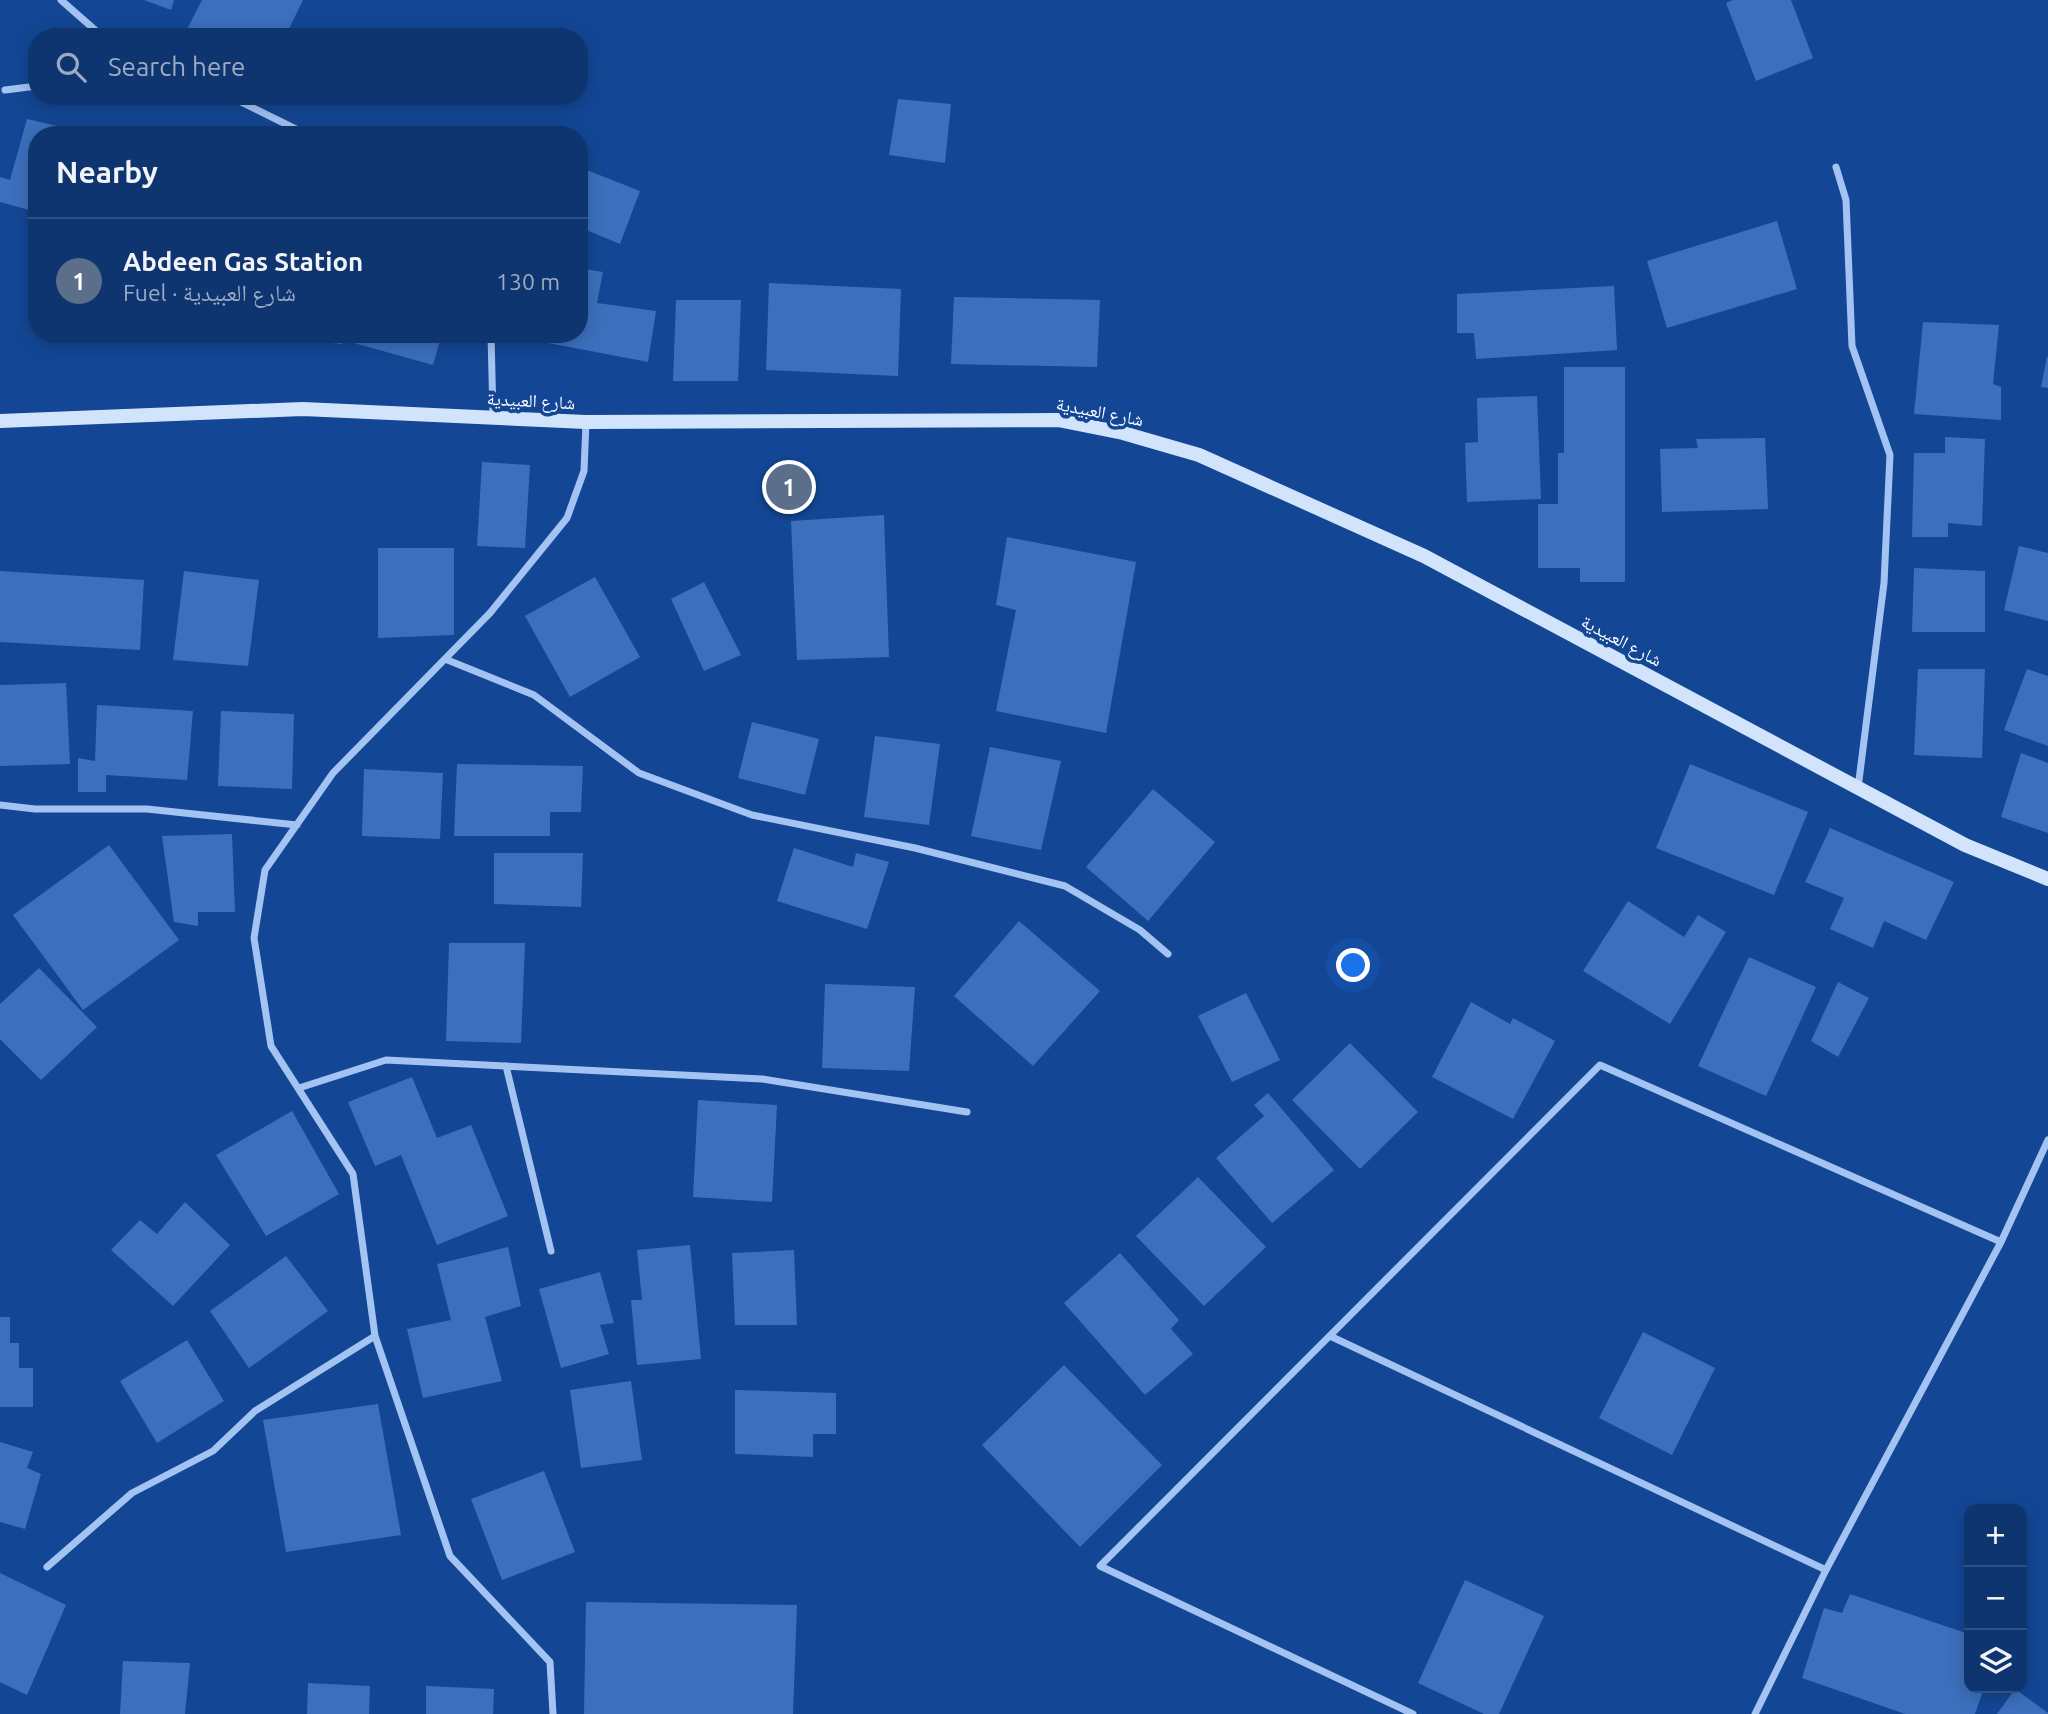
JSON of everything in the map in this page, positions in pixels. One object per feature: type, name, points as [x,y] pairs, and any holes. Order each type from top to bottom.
[{"type":"main road","name":"شارع العبيدية","points":[[0,421],[303,409],[586,422],[1058,420],[1136,436],[1199,455],[1424,556],[1965,845],[2048,879]]},
{"type":"street","points":[[61,0],[92,28]]},
{"type":"street","points":[[5,90],[28,87]]},
{"type":"street","points":[[247,105],[290,126]]},
{"type":"street","points":[[1836,167],[1846,200],[1852,346],[1890,455],[1884,583],[1858,788]]},
{"type":"street","points":[[491,343],[493,417]]},
{"type":"street","points":[[553,1714],[550,1662],[450,1556],[375,1336],[353,1174],[271,1046],[254,939],[265,870],[333,772],[490,613],[567,518],[584,471],[586,422]]},
{"type":"street","points":[[445,659],[534,695],[639,772],[752,815],[915,848],[1065,886],[1140,930],[1168,954]]},
{"type":"street","points":[[0,805],[35,809],[147,809],[297,825]]},
{"type":"street","points":[[299,1088],[386,1060],[762,1079],[967,1112]]},
{"type":"street","points":[[1413,1714],[1100,1566],[1600,1065],[2001,1242]]},
{"type":"street","points":[[506,1066],[551,1251]]},
{"type":"street","points":[[1755,1714],[1826,1570],[2001,1242],[2048,1140]]},
{"type":"street","points":[[47,1567],[132,1493],[212,1451],[256,1411],[375,1336]]},
{"type":"street","points":[[1330,1336],[1826,1570]]},
{"type":"building","points":[[144,0],[174,0],[171,10]]},
{"type":"building","points":[[202,0],[303,0],[289,28],[188,28]]},
{"type":"building","points":[[1733,0],[1791,0],[1813,58],[1756,81],[1726,3]]},
{"type":"building","points":[[898,99],[951,104],[945,163],[889,155]]},
{"type":"building","points":[[27,119],[57,126],[28,126],[28,210],[0,202],[0,177],[10,180]]},
{"type":"building","points":[[588,171],[640,191],[620,244],[588,231]]},
{"type":"building","points":[[1777,221],[1797,289],[1667,328],[1647,261]]},
{"type":"building","points":[[588,270],[603,272],[597,303],[656,311],[648,362],[548,343],[588,343]]},
{"type":"building","points":[[769,283],[901,289],[898,376],[766,370]]},
{"type":"building","points":[[1614,286],[1617,350],[1476,359],[1474,333],[1457,333],[1457,294]]},
{"type":"building","points":[[954,297],[1100,300],[1097,367],[951,364]]},
{"type":"building","points":[[676,300],[741,300],[738,381],[673,381]]},
{"type":"building","points":[[1923,322],[1999,325],[1993,384],[2001,387],[2001,420],[1914,414]]},
{"type":"building","points":[[354,343],[439,343],[433,365]]},
{"type":"building","points":[[2048,357],[2048,388],[2041,387]]},
{"type":"building","points":[[1564,367],[1625,367],[1625,582],[1580,582],[1580,568],[1538,568],[1538,504],[1558,504],[1558,453],[1564,453]]},
{"type":"building","points":[[1537,396],[1541,499],[1467,502],[1465,443],[1478,442],[1477,398]]},
{"type":"building","points":[[1945,437],[1985,439],[1982,526],[1948,523],[1948,537],[1912,537],[1914,453],[1945,453]]},
{"type":"building","points":[[1765,438],[1768,509],[1662,512],[1660,449],[1698,448],[1696,439]]},
{"type":"building","points":[[482,462],[530,465],[525,548],[477,546]]},
{"type":"building","points":[[884,515],[889,657],[797,660],[791,521]]},
{"type":"building","points":[[1007,537],[1136,562],[1106,733],[996,711],[1016,610],[996,605]]},
{"type":"building","points":[[2019,546],[2048,553],[2048,621],[2004,610]]},
{"type":"building","points":[[378,548],[454,548],[454,635],[378,638]]},
{"type":"building","points":[[1914,568],[1985,571],[1985,632],[1912,632]]},
{"type":"building","points":[[0,571],[144,580],[140,650],[0,642]]},
{"type":"building","points":[[184,571],[259,580],[248,666],[173,660]]},
{"type":"building","points":[[595,577],[640,657],[570,697],[525,616]]},
{"type":"building","points":[[704,582],[741,655],[704,671],[671,599]]},
{"type":"building","points":[[1918,669],[1985,669],[1982,758],[1914,755]]},
{"type":"building","points":[[2027,669],[2048,676],[2048,746],[2004,730]]},
{"type":"building","points":[[66,683],[70,764],[0,766],[0,685]]},
{"type":"building","points":[[97,705],[193,711],[187,780],[106,775],[106,792],[78,792],[78,758],[95,761]]},
{"type":"building","points":[[221,711],[294,714],[292,789],[218,786]]},
{"type":"building","points":[[752,722],[819,739],[805,795],[738,778]]},
{"type":"building","points":[[875,736],[940,744],[929,825],[864,817]]},
{"type":"building","points":[[990,747],[1061,761],[1041,850],[971,836]]},
{"type":"building","points":[[2021,753],[2048,763],[2048,833],[2001,817]]},
{"type":"building","points":[[457,764],[583,766],[581,812],[550,812],[550,836],[454,836]]},
{"type":"building","points":[[1690,764],[1808,812],[1774,895],[1656,848]]},
{"type":"building","points":[[364,769],[443,773],[440,839],[362,836]]},
{"type":"building","points":[[1153,789],[1215,842],[1148,921],[1086,867]]},
{"type":"building","points":[[1830,828],[1954,882],[1926,940],[1884,921],[1873,948],[1830,929],[1844,898],[1805,882]]},
{"type":"building","points":[[232,834],[235,912],[198,912],[198,926],[174,922],[162,836]]},
{"type":"building","points":[[109,845],[179,940],[83,1010],[13,915]]},
{"type":"building","points":[[794,848],[853,867],[856,853],[889,862],[867,929],[777,901]]},
{"type":"building","points":[[494,853],[583,853],[581,907],[494,904]]},
{"type":"building","points":[[1628,901],[1684,937],[1698,915],[1726,932],[1670,1024],[1583,971]]},
{"type":"building","points":[[1019,921],[1100,991],[1033,1066],[954,996]]},
{"type":"building","points":[[449,943],[525,943],[521,1043],[446,1041]]},
{"type":"building","points":[[1749,957],[1816,987],[1766,1096],[1698,1066]]},
{"type":"building","points":[[39,968],[97,1027],[41,1080],[0,1039],[0,1004]]},
{"type":"building","points":[[1838,982],[1869,998],[1838,1057],[1811,1041]]},
{"type":"building","points":[[825,984],[915,987],[909,1071],[822,1068]]},
{"type":"building","points":[[1246,993],[1280,1060],[1232,1082],[1198,1016]]},
{"type":"building","points":[[1471,1002],[1510,1024],[1513,1018],[1555,1041],[1513,1119],[1432,1077]]},
{"type":"building","points":[[1350,1043],[1418,1112],[1360,1169],[1292,1100]]},
{"type":"building","points":[[412,1077],[437,1138],[471,1125],[508,1216],[437,1245],[401,1155],[375,1166],[348,1102]]},
{"type":"building","points":[[1268,1093],[1334,1170],[1272,1223],[1216,1158],[1264,1116],[1254,1105]]},
{"type":"building","points":[[698,1100],[777,1105],[772,1202],[693,1197]]},
{"type":"building","points":[[292,1111],[339,1194],[266,1236],[216,1155]]},
{"type":"building","points":[[1198,1177],[1266,1247],[1204,1306],[1136,1236]]},
{"type":"building","points":[[185,1202],[230,1245],[173,1306],[111,1250],[140,1220],[157,1234]]},
{"type":"building","points":[[690,1245],[701,1359],[637,1365],[631,1300],[642,1300],[637,1250]]},
{"type":"building","points":[[508,1247],[521,1306],[485,1317],[502,1381],[423,1398],[407,1329],[451,1320],[437,1264]]},
{"type":"building","points":[[794,1250],[797,1325],[735,1325],[732,1253]]},
{"type":"building","points":[[1120,1253],[1179,1320],[1171,1329],[1193,1354],[1145,1395],[1064,1303]]},
{"type":"building","points":[[286,1256],[328,1311],[249,1368],[210,1311]]},
{"type":"building","points":[[600,1272],[614,1323],[600,1325],[609,1354],[561,1368],[539,1289]]},
{"type":"building","points":[[0,1317],[10,1317],[10,1343],[19,1343],[19,1368],[33,1368],[33,1407],[0,1407]]},
{"type":"building","points":[[1643,1332],[1715,1368],[1672,1455],[1599,1418]]},
{"type":"building","points":[[187,1340],[224,1401],[157,1443],[120,1381]]},
{"type":"building","points":[[1064,1365],[1162,1465],[1080,1547],[982,1445]]},
{"type":"building","points":[[631,1381],[642,1460],[581,1468],[570,1390]]},
{"type":"building","points":[[735,1390],[836,1393],[836,1434],[813,1434],[813,1457],[735,1454]]},
{"type":"building","points":[[378,1404],[401,1535],[286,1552],[263,1420]]},
{"type":"building","points":[[0,1442],[33,1452],[27,1468],[41,1474],[25,1529],[0,1522]]},
{"type":"building","points":[[544,1471],[575,1552],[502,1580],[471,1499]]},
{"type":"building","points":[[0,1573],[66,1605],[27,1695],[0,1682]]},
{"type":"building","points":[[1465,1580],[1544,1616],[1499,1714],[1484,1714],[1418,1683]]},
{"type":"building","points":[[1850,1594],[1964,1632],[1964,1693],[1982,1693],[1975,1714],[1905,1714],[1802,1678],[1824,1608],[1842,1613]]},
{"type":"building","points":[[586,1602],[797,1605],[793,1714],[584,1714]]},
{"type":"building","points":[[123,1661],[190,1663],[185,1714],[120,1714]]},
{"type":"building","points":[[308,1683],[370,1686],[369,1714],[307,1714]]},
{"type":"building","points":[[426,1686],[494,1689],[493,1714],[426,1714]]},
{"type":"building","points":[[2012,1693],[2020,1693],[2048,1713],[2048,1714],[1997,1714]]},
{"type":"place","name":"Abdeen Gas Station","points":[[789,487]]}]
